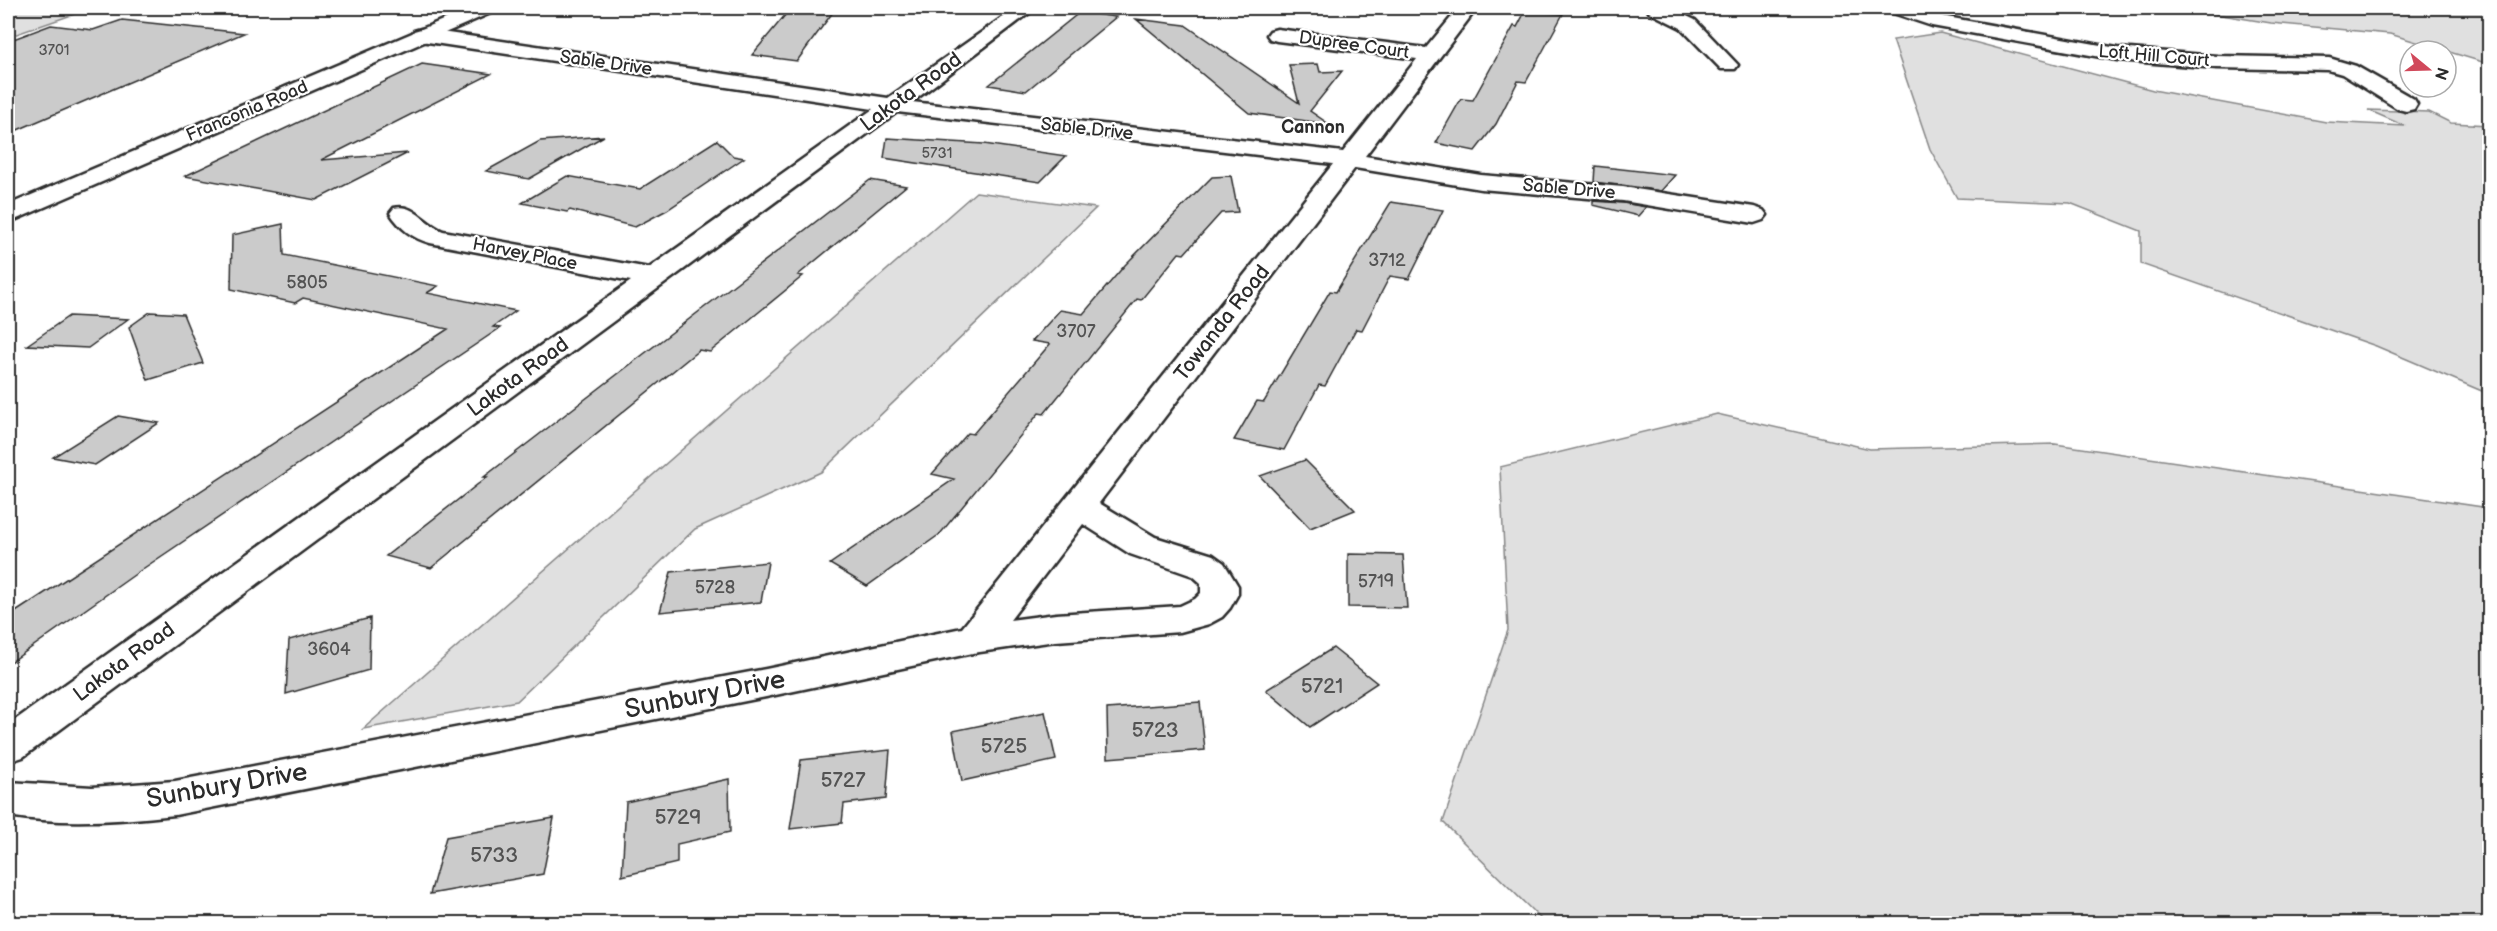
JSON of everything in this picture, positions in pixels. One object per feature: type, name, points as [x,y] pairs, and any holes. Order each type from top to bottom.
[{"type":"street","name":"Franconia Road","points":[[8,214],[486,8]]},
{"type":"street","name":"Lakota Road","points":[[8,746],[1027,8]]},
{"type":"street","name":"Towanda Road","points":[[975,639],[1468,8]]},
{"type":"street","points":[[1656,8],[1688,24],[1728,65]]},
{"type":"street","name":"Loft Hill Court","points":[[1897,8],[1932,20],[2117,54],[2217,62],[2329,64],[2349,70],[2406,104]]},
{"type":"street","name":"Dupree Court","points":[[1277,34],[1431,56]]},
{"type":"street","name":"Sable Drive","points":[[422,35],[893,105],[1308,153],[1481,182],[1623,194],[1754,215]]},
{"type":"street","name":"Harvey Place","points":[[403,213],[408,223],[439,238],[655,277]]},
{"type":"street","name":"Sunbury Drive","points":[[8,799],[41,804],[88,806],[175,798],[847,667],[975,639],[1067,626],[1184,619],[1203,613],[1213,605],[1221,592],[1220,582],[1214,573],[1201,564],[1165,555],[1142,546],[1079,506]]},
{"type":"shaded area","points":[[8,8],[92,8],[8,37]]},
{"type":"shaded area","points":[[2178,8],[2489,8],[2489,64],[2458,55],[2458,39],[2406,39],[2390,34],[2271,23]]},
{"type":"shaded area","points":[[1940,33],[2153,90],[2326,122],[2405,126],[2368,110],[2429,112],[2451,123],[2489,125],[2489,394],[2376,346],[2141,264],[2141,231],[2070,203],[1957,198],[1930,149],[1893,40]]},
{"type":"shaded area","points":[[976,192],[1096,208],[821,472],[695,529],[517,701],[363,729]]},
{"type":"shaded area","points":[[1717,414],[1870,449],[2055,444],[2489,508],[2489,923],[1545,923],[1443,822],[1508,630],[1500,467]]},
{"type":"building","points":[[791,8],[836,8],[797,61],[752,55]]},
{"type":"building","points":[[1526,10],[1563,14],[1526,82],[1518,81],[1496,124],[1475,151],[1436,143],[1461,99],[1473,100],[1514,26],[1517,27]]},
{"type":"building","points":[[1080,12],[1116,17],[1026,91],[989,85]]},
{"type":"building","points":[[1136,19],[1185,25],[1299,103],[1289,65],[1318,64],[1320,72],[1342,71],[1310,111],[1329,124],[1249,113]]},
{"type":"building","points":[[122,20],[244,33],[8,134],[8,41],[51,25],[93,30]]},
{"type":"building","points":[[422,64],[491,74],[321,160],[408,153],[316,200],[185,176]]},
{"type":"building","points":[[604,136],[529,179],[486,171],[540,141]]},
{"type":"building","points":[[887,138],[984,144],[1066,156],[1040,182],[884,158]]},
{"type":"building","points":[[717,140],[733,156],[744,158],[667,210],[635,227],[570,210],[567,212],[522,203],[567,176],[640,189]]},
{"type":"building","points":[[1595,166],[1675,175],[1661,191],[1594,182]]},
{"type":"building","points":[[1231,176],[1238,212],[1221,213],[1184,254],[1179,253],[1141,300],[1137,299],[1044,414],[1039,413],[940,534],[867,586],[830,564],[954,479],[932,474],[968,433],[973,434],[1050,344],[1032,341],[1060,310],[1083,314],[1125,265],[1212,177]]},
{"type":"building","points":[[870,180],[906,186],[798,275],[803,276],[710,352],[699,350],[431,568],[386,556],[487,477],[484,477]]},
{"type":"building","points":[[1593,201],[1646,207],[1638,216],[1593,205]]},
{"type":"building","points":[[1391,202],[1443,210],[1409,279],[1390,276],[1362,330],[1356,329],[1325,386],[1319,385],[1284,450],[1234,440],[1257,401],[1264,402],[1330,291],[1336,292]]},
{"type":"building","points":[[283,224],[284,255],[438,286],[427,293],[516,311],[493,327],[500,328],[144,568],[8,664],[8,617],[448,329],[303,298],[295,303],[231,289],[232,235]]},
{"type":"building","points":[[150,312],[183,314],[203,363],[148,380],[129,327]]},
{"type":"building","points":[[69,316],[128,319],[88,348],[27,345]]},
{"type":"building","points":[[118,416],[159,423],[95,465],[53,457]]},
{"type":"building","points":[[1305,460],[1355,510],[1310,528],[1260,476]]},
{"type":"building","points":[[1348,554],[1403,555],[1407,608],[1348,607]]},
{"type":"building","points":[[768,562],[761,602],[660,612],[671,572]]},
{"type":"building","points":[[370,618],[369,670],[286,694],[289,640]]},
{"type":"building","points":[[1333,648],[1377,683],[1310,727],[1266,690]]},
{"type":"building","points":[[1200,702],[1205,750],[1108,758],[1107,709]]},
{"type":"building","points":[[1045,712],[1056,760],[962,781],[953,731]]},
{"type":"building","points":[[890,750],[886,799],[844,804],[842,823],[790,829],[801,760]]},
{"type":"building","points":[[729,779],[730,832],[677,844],[677,863],[622,876],[626,802]]},
{"type":"building","points":[[554,818],[543,874],[430,894],[446,837]]},
{"type":"district","name":"Cannon","points":[[1313,127]]}]
